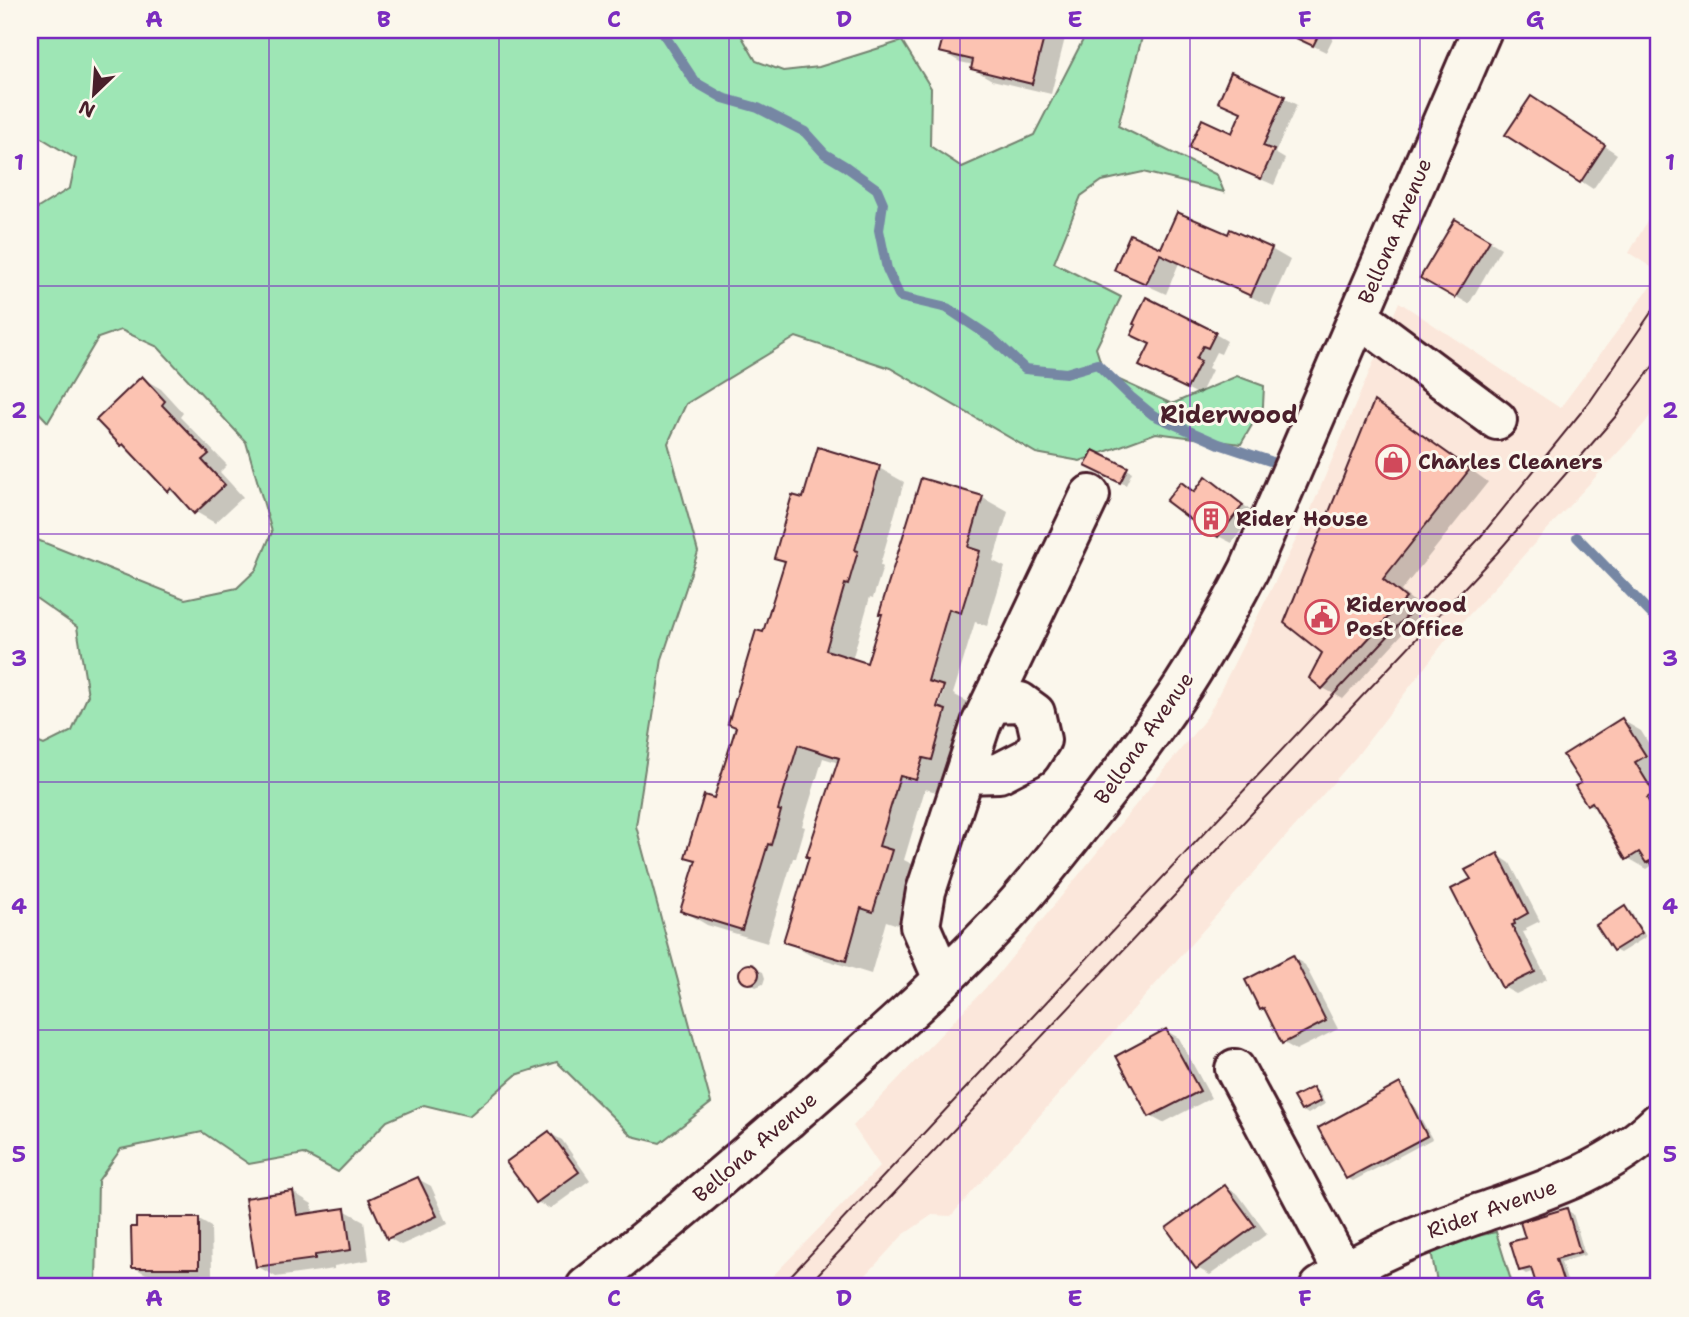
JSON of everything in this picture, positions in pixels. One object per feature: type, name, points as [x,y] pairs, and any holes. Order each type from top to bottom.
[{"type":"street","name":"Bellona Avenue","points":[[586,1287],[656,1232],[764,1139],[943,979],[1000,922],[1061,851],[1117,779],[1176,696],[1249,570],[1482,30]]},
{"type":"street","points":[[1359,317],[1497,420]]},
{"type":"street","points":[[943,979],[920,926],[926,891],[981,724],[1090,495]]},
{"type":"street","points":[[965,774],[999,773],[1030,757],[1041,740],[1035,713],[1028,707],[1020,702],[992,703]]},
{"type":"street","points":[[1235,1069],[1332,1279]]},
{"type":"street","name":"Rider Avenue","points":[[1332,1279],[1396,1245],[1579,1177],[1618,1155],[1659,1122]]},
{"type":"shaded area","points":[[1659,201],[1659,272],[1629,253]]},
{"type":"shaded area","points":[[1659,275],[1659,402],[1645,423],[1445,641],[1356,757],[951,1216],[932,1215],[903,1235],[855,1287],[762,1287],[880,1166],[853,1126],[995,978],[1207,717],[1309,514],[1399,302],[1560,408]]},
{"type":"green space","points":[[30,30],[738,30],[756,61],[783,71],[819,67],[902,41],[931,88],[930,146],[962,167],[1034,135],[1088,30],[1144,30],[1118,126],[1217,175],[1224,192],[1143,172],[1102,181],[1081,196],[1054,263],[1121,297],[1096,348],[1104,373],[1172,404],[1237,376],[1264,386],[1263,406],[1241,444],[1156,433],[1080,461],[1036,453],[890,368],[796,337],[686,404],[668,443],[698,552],[662,659],[636,826],[711,1103],[660,1143],[632,1136],[557,1062],[516,1075],[469,1116],[424,1105],[387,1121],[338,1172],[304,1154],[249,1164],[202,1132],[121,1149],[98,1181],[97,1287],[30,1287],[30,739],[44,745],[72,731],[88,695],[77,627],[30,594],[30,537],[185,599],[237,588],[256,570],[272,532],[246,442],[158,347],[121,330],[98,338],[48,422],[30,403],[30,213],[70,188],[76,159],[30,131]]},
{"type":"green space","points":[[1496,1232],[1513,1287],[1438,1287],[1430,1246]]},
{"type":"building","points":[[945,30],[1046,30],[1032,84],[971,69],[973,60],[939,52]]},
{"type":"building","points":[[1279,30],[1321,30],[1313,46]]},
{"type":"building","points":[[1231,72],[1285,96],[1263,146],[1274,150],[1261,179],[1189,148],[1202,119],[1232,133],[1241,112],[1218,102]]},
{"type":"building","points":[[1531,96],[1605,145],[1580,183],[1505,135]]},
{"type":"building","points":[[1177,212],[1228,234],[1230,229],[1272,248],[1251,296],[1160,254],[1146,284],[1114,270],[1130,234],[1161,248]]},
{"type":"building","points":[[1455,219],[1490,240],[1455,298],[1420,278]]},
{"type":"building","points":[[1146,297],[1216,332],[1208,348],[1203,346],[1196,359],[1201,361],[1187,389],[1139,366],[1150,344],[1131,335],[1136,325],[1133,324]]},
{"type":"building","points":[[142,376],[165,401],[162,405],[209,454],[202,460],[225,485],[194,514],[171,488],[168,492],[123,444],[121,446],[96,420]]},
{"type":"building","points":[[1374,401],[1470,469],[1383,579],[1406,598],[1322,689],[1309,678],[1322,653],[1284,623]]},
{"type":"building","points":[[818,447],[880,466],[855,550],[858,551],[848,585],[845,584],[826,650],[867,663],[882,614],[879,614],[921,478],[983,496],[968,547],[980,551],[961,613],[949,609],[928,681],[944,686],[937,707],[946,710],[932,760],[923,758],[916,780],[900,776],[879,846],[892,850],[873,912],[861,908],[846,961],[783,942],[809,857],[806,857],[839,758],[798,745],[778,810],[781,811],[771,845],[768,844],[742,930],[680,911],[696,860],[685,857],[704,795],[714,798],[736,727],[728,724],[756,630],[763,632],[785,561],[774,558],[792,495],[803,498]]},
{"type":"building","points":[[1093,450],[1128,467],[1120,483],[1085,466]]},
{"type":"building","name":"Rider House","points":[[1206,476],[1243,505],[1218,537],[1212,533],[1211,535],[1166,501],[1181,482],[1194,492]]},
{"type":"building","points":[[1622,718],[1646,756],[1635,762],[1654,793],[1647,798],[1656,814],[1659,812],[1659,871],[1656,871],[1650,861],[1646,863],[1639,852],[1626,860],[1592,802],[1587,805],[1575,786],[1581,783],[1563,755]]},
{"type":"building","points":[[1498,853],[1528,913],[1512,925],[1535,972],[1502,988],[1451,889],[1471,879],[1465,870]]},
{"type":"building","points":[[1625,906],[1642,933],[1613,951],[1596,925]]},
{"type":"building","points":[[1293,955],[1326,1021],[1282,1044],[1264,1008],[1260,1010],[1245,980]]},
{"type":"building","points":[[749,964],[756,967],[759,974],[756,981],[749,984],[742,981],[739,974],[742,967]]},
{"type":"building","points":[[1166,1029],[1200,1091],[1149,1117],[1116,1056]]},
{"type":"building","points":[[1400,1083],[1427,1136],[1346,1179],[1318,1128]]},
{"type":"building","points":[[1313,1087],[1321,1101],[1301,1111],[1293,1097]]},
{"type":"building","points":[[549,1131],[579,1172],[536,1203],[506,1162]]},
{"type":"building","points":[[418,1177],[437,1216],[387,1239],[369,1199]]},
{"type":"building","points":[[1225,1185],[1255,1226],[1196,1269],[1166,1228]]},
{"type":"building","points":[[293,1191],[297,1215],[345,1208],[351,1250],[315,1255],[315,1259],[256,1267],[245,1198]]},
{"type":"building","points":[[1567,1208],[1580,1252],[1556,1259],[1565,1287],[1537,1287],[1531,1268],[1519,1271],[1510,1242],[1525,1238],[1520,1222]]},
{"type":"building","points":[[136,1218],[199,1218],[199,1268],[132,1268],[131,1227],[136,1227]]},
{"type":"waterway","points":[[661,30],[695,82],[723,98],[758,108],[805,132],[825,154],[877,189],[883,203],[879,230],[887,269],[900,297],[947,308],[992,338],[1025,369],[1066,373],[1097,364],[1153,415],[1219,444],[1270,461]]},
{"type":"waterway","points":[[1577,537],[1659,622]]},
{"type":"tram line","points":[[780,1287],[1477,541],[1591,400],[1659,301]]},
{"type":"tram line","points":[[806,1287],[1496,554],[1616,416],[1659,358]]},
{"type":"place","name":"Charles Cleaners","points":[[1393,462]]},
{"type":"place","name":"Rider House","points":[[1211,519]]},
{"type":"place","name":"Riderwood Post Office","points":[[1322,617]]},
{"type":"district","name":"Riderwood","points":[[1229,415]]}]
